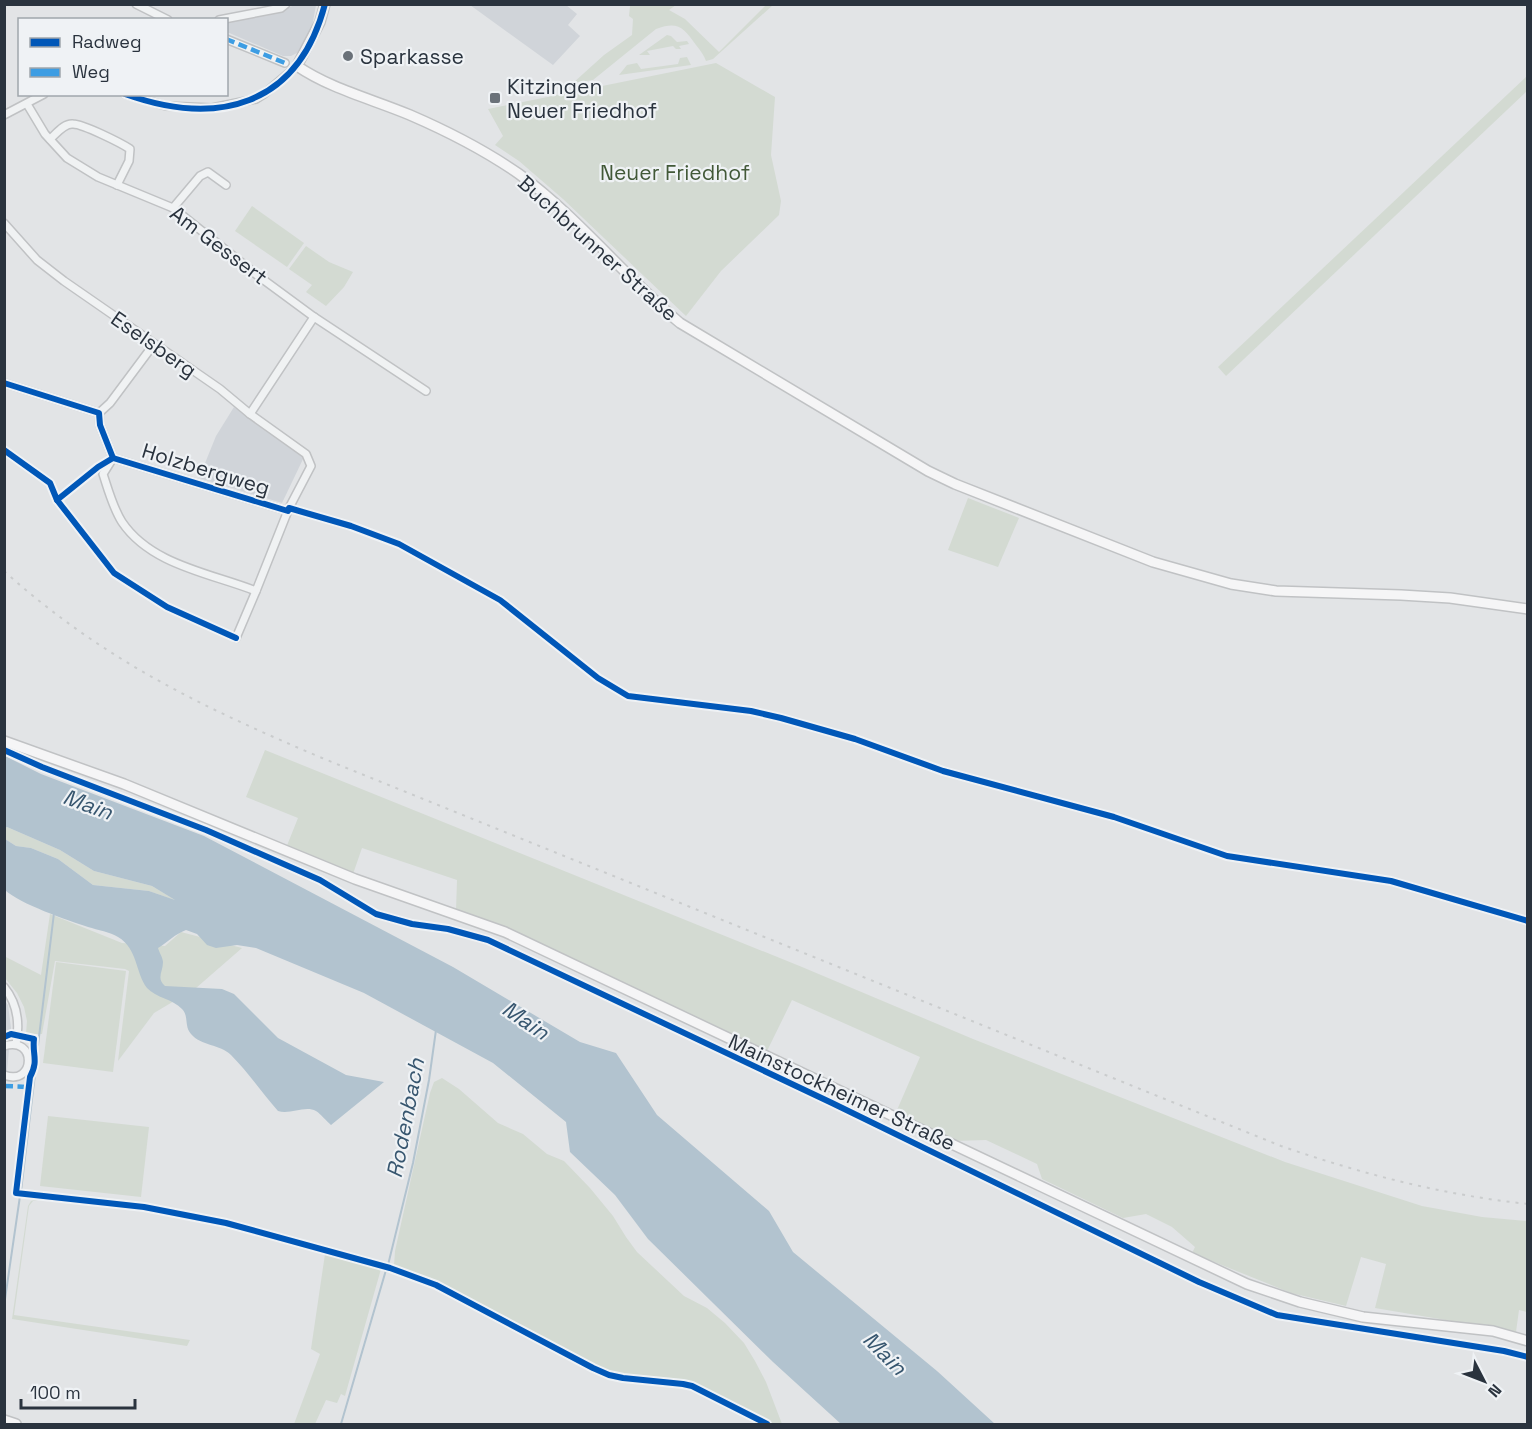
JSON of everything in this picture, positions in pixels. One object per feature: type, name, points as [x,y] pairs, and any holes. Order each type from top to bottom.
[{"type":"main road","points":[[297,66],[320,22],[325,4]]},
{"type":"main road","name":"Buchbrunner Straße","points":[[297,66],[330,85],[411,115],[467,143],[510,169],[568,216],[648,296],[680,323],[902,457],[955,484],[1153,562],[1232,584],[1276,591],[1401,594],[1450,598],[1527,609]]},
{"type":"main road","name":"Mainstockheimer Straße","points":[[4,741],[124,784],[355,879],[505,932],[1247,1284],[1300,1302],[1363,1317],[1493,1331],[1527,1341]]},
{"type":"main road","points":[[4,1420],[16,1425]]},
{"type":"street","points":[[136,4],[164,18]]},
{"type":"street","points":[[228,18],[281,8],[286,4]]},
{"type":"street","points":[[228,40],[285,63]]},
{"type":"street","points":[[132,96],[166,106],[212,108],[256,99],[297,66]]},
{"type":"street","points":[[4,115],[41,96]]},
{"type":"street","name":"Am Gessert","points":[[27,104],[50,139],[67,158],[98,177],[172,208],[314,317],[426,391]]},
{"type":"street","points":[[50,139],[65,126],[73,124],[121,143],[130,149],[129,161],[117,185]]},
{"type":"street","points":[[172,208],[200,176],[208,172],[226,185]]},
{"type":"street","name":"Eselsberg","points":[[4,223],[37,260],[64,281],[220,390],[306,454],[310,466],[288,511]]},
{"type":"street","points":[[250,414],[314,317]]},
{"type":"street","points":[[99,413],[110,403],[154,344]]},
{"type":"street","points":[[4,383],[99,413]]},
{"type":"street","points":[[99,413],[100,425],[113,458],[103,474],[120,520],[138,542],[158,555],[256,591]]},
{"type":"street","name":"Holzbergweg","points":[[113,458],[288,511]]},
{"type":"street","points":[[236,638],[288,511]]},
{"type":"street","points":[[4,987],[14,1001],[18,1018],[16,1044]]},
{"type":"street","points":[[4,1046],[16,1044],[26,1050],[29,1060],[23,1073],[18,1076],[4,1075]]},
{"type":"shaded area","points":[[294,5],[316,5],[312,27],[303,45],[297,53],[291,56],[283,56],[228,32],[228,20],[282,11]]},
{"type":"shaded area","points":[[470,5],[566,5],[577,14],[568,25],[580,36],[553,65]]},
{"type":"shaded area","points":[[234,407],[304,457],[282,503],[199,478],[216,436]]},
{"type":"shaded area","points":[[5,1001],[8,1005],[11,1028],[5,1092]]},
{"type":"green space","points":[[629,5],[676,5],[669,10],[685,19],[719,52],[766,5],[773,5],[713,59],[706,61],[691,39],[679,27],[664,27],[656,29],[593,80],[573,83],[604,55],[632,35],[633,19],[629,16]]},
{"type":"green space","points":[[667,35],[677,42],[687,41],[689,44],[679,46],[681,49],[673,46],[647,51],[650,55],[639,55]]},
{"type":"green space","points":[[687,57],[691,65],[619,75],[627,65],[637,63],[641,69],[678,64],[680,58]]},
{"type":"green space","name":"Neuer Friedhof","points":[[716,63],[775,97],[771,155],[781,201],[779,215],[721,271],[686,316],[563,199],[519,161],[495,145],[503,136],[488,109]]},
{"type":"green space","points":[[1527,76],[1527,91],[1226,376],[1218,367]]},
{"type":"green space","points":[[252,206],[304,243],[287,267],[235,231]]},
{"type":"green space","points":[[306,246],[329,262],[353,272],[344,287],[326,306],[306,292],[312,285],[289,269]]},
{"type":"green space","points":[[968,498],[1019,518],[998,567],[948,550]]},
{"type":"green space","points":[[265,750],[802,967],[973,1039],[1285,1162],[1422,1206],[1482,1217],[1527,1221],[1527,1312],[1519,1310],[1516,1332],[1375,1308],[1386,1264],[1361,1257],[1346,1306],[1291,1293],[1192,1253],[1195,1247],[1172,1227],[1146,1214],[1123,1218],[1042,1179],[1037,1164],[986,1140],[953,1141],[897,1110],[920,1057],[792,1000],[767,1051],[456,911],[457,880],[362,848],[353,874],[286,848],[298,818],[246,797]]},
{"type":"green space","points":[[5,828],[60,850],[94,871],[152,886],[177,901],[149,891],[93,885],[58,859],[31,848],[16,846],[5,839]]},
{"type":"green space","points":[[50,914],[122,943],[165,946],[181,932],[242,948],[196,988],[154,1013],[118,1061],[129,971],[125,969],[55,961],[42,1034],[26,1034],[27,1021],[24,1007],[17,993],[5,978],[4,956],[41,975]]},
{"type":"green space","points":[[56,962],[126,971],[113,1072],[43,1063]]},
{"type":"green space","points":[[442,1078],[459,1089],[498,1123],[523,1134],[547,1154],[564,1161],[613,1216],[637,1252],[684,1296],[707,1308],[725,1323],[744,1343],[755,1361],[766,1382],[782,1424],[771,1424],[720,1395],[689,1383],[627,1377],[607,1372],[449,1289],[394,1266],[395,1251],[430,1093],[434,1082]]},
{"type":"green space","points":[[48,1116],[149,1127],[141,1197],[40,1186]]},
{"type":"green space","points":[[40,1199],[140,1209],[223,1224],[326,1251],[381,1269],[345,1396],[341,1394],[337,1403],[326,1400],[315,1424],[294,1424],[320,1354],[311,1349],[325,1254],[239,1230],[153,1212],[33,1201],[29,1206],[14,1315],[190,1340],[187,1346],[12,1319],[28,1206],[31,1201]]},
{"type":"water","name":"Main","points":[[5,756],[41,774],[204,836],[453,967],[580,1042],[616,1053],[657,1115],[769,1211],[793,1252],[937,1371],[995,1424],[841,1424],[773,1362],[648,1239],[615,1195],[570,1152],[566,1122],[493,1063],[364,993],[256,948],[237,945],[216,948],[207,945],[197,934],[186,930],[178,934],[158,948],[163,962],[161,980],[165,986],[222,989],[234,994],[278,1038],[346,1075],[384,1082],[331,1125],[312,1109],[278,1111],[227,1051],[195,1038],[189,1031],[182,1009],[147,988],[133,954],[118,937],[32,906],[5,890],[5,839],[16,846],[31,848],[58,859],[93,885],[149,891],[175,900],[152,886],[94,871],[60,850],[5,828]]},
{"type":"waterway","points":[[38,1045],[54,913]]},
{"type":"waterway","name":"Rodenbach","points":[[388,1265],[413,1163],[436,1030]]},
{"type":"waterway","points":[[21,1191],[35,1074]]},
{"type":"waterway","points":[[4,1306],[20,1196]]},
{"type":"waterway","name":"Rodenbach","points":[[341,1424],[386,1270]]},
{"type":"railway","points":[[4,571],[79,631],[155,679],[236,720],[322,758],[1281,1146],[1342,1166],[1403,1182],[1465,1195],[1528,1204]]},
{"type":"marked path","points":[[228,40],[285,63]]},
{"type":"marked path","points":[[4,1086],[29,1087]]},
{"type":"cycle path","points":[[132,96],[159,104],[191,108],[222,107],[249,100],[274,86],[295,66],[312,39],[325,4]]},
{"type":"cycle path","points":[[4,383],[99,413],[100,425],[113,458]]},
{"type":"cycle path","points":[[4,450],[50,483],[57,500],[98,467],[113,458]]},
{"type":"cycle path","points":[[113,458],[288,511],[289,508],[351,526],[399,544],[500,600],[598,678],[628,696],[751,711],[781,718],[855,739],[943,771],[1114,817],[1227,856],[1391,881],[1528,921]]},
{"type":"cycle path","points":[[57,500],[114,573],[167,607],[236,638]]},
{"type":"cycle path","points":[[4,750],[42,767],[206,830],[320,880],[376,914],[488,940],[832,1103],[1199,1282],[1277,1315],[1504,1351],[1528,1357]]},
{"type":"cycle path","points":[[4,1037],[11,1034],[34,1039],[35,1062],[30,1077],[16,1193],[144,1207],[226,1223],[390,1268],[436,1285],[609,1375],[692,1386],[767,1424]]},
{"type":"place","name":"Sparkasse","points":[[348,56]]},
{"type":"place","name":"Kitzingen Neuer Friedhof","points":[[495,98]]}]
